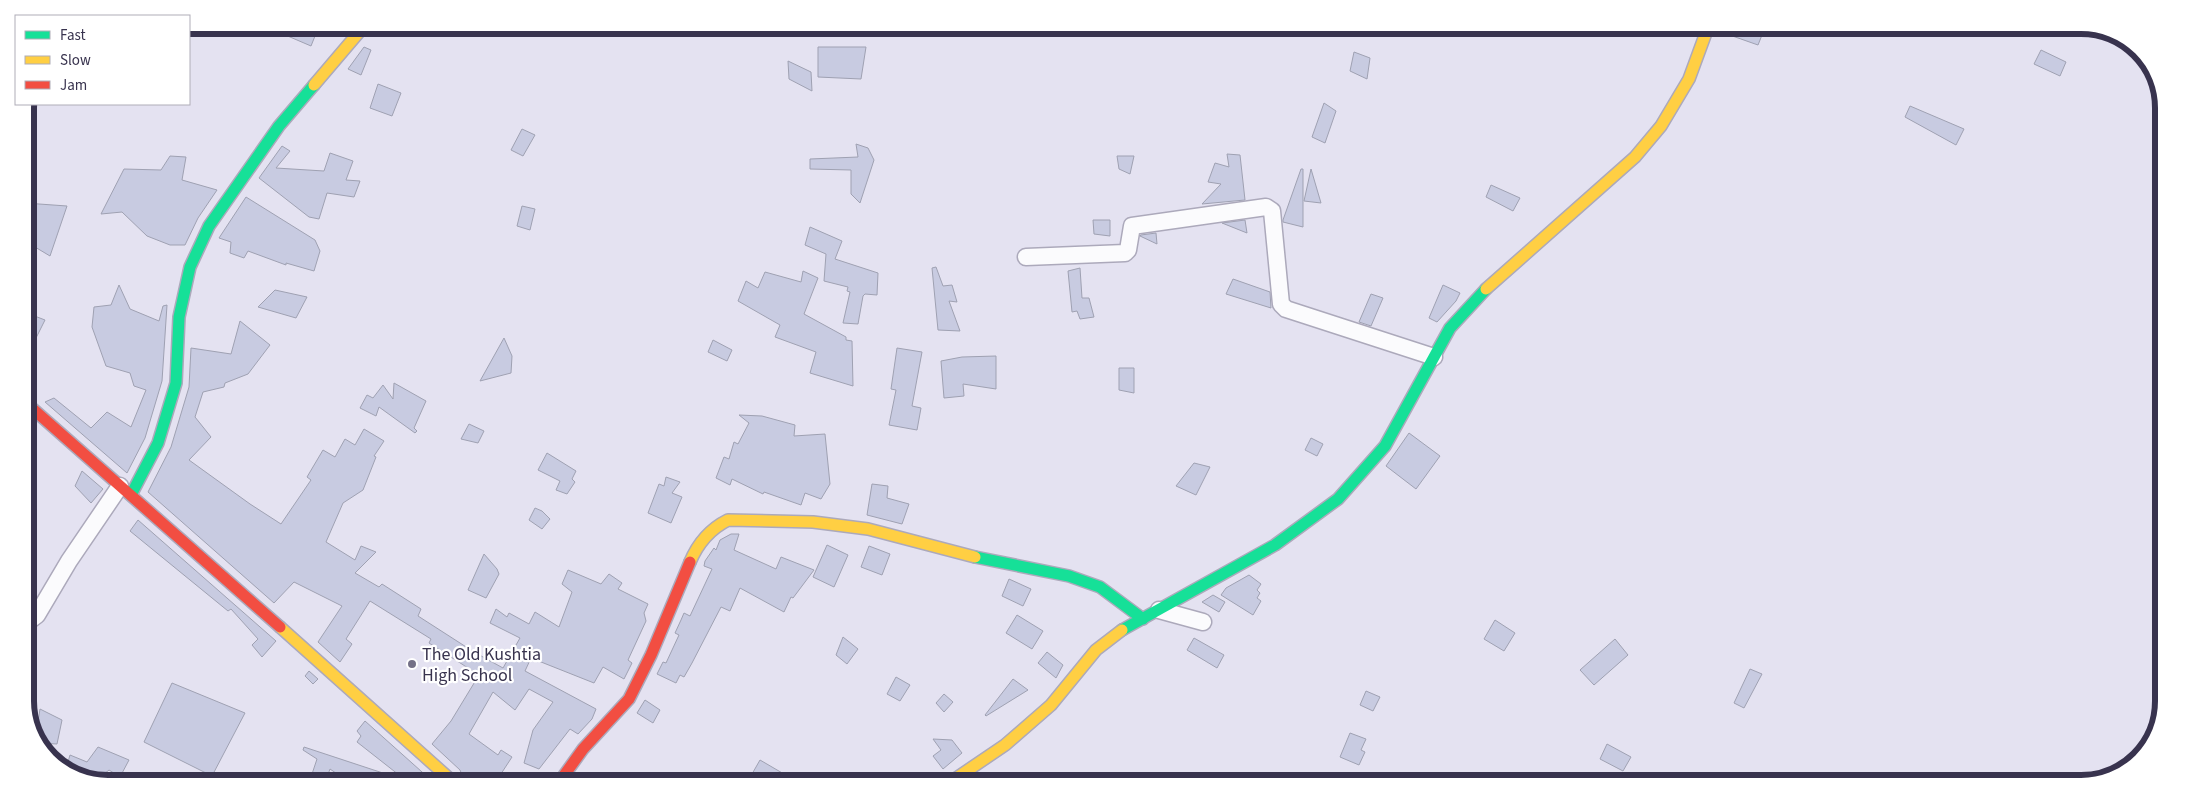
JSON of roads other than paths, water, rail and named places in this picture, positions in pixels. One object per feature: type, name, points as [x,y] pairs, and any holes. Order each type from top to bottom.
[{"type":"street","points":[[34,617],[69,561],[126,491],[158,444],[176,383],[179,317],[190,267],[210,226],[280,126],[357,34]]},
{"type":"street","points":[[962,775],[1005,745],[1051,705],[1096,650],[1126,627],[1275,545],[1338,499],[1385,446],[1450,328],[1484,291],[1539,240],[1635,157],[1661,126],[1689,79],[1706,34]]},
{"type":"street","points":[[1026,256],[1125,253],[1128,250],[1132,226],[1266,207],[1272,211],[1280,304],[1286,309],[1434,357]]},
{"type":"street","points":[[34,410],[444,775]]},
{"type":"street","points":[[564,775],[583,748],[629,699],[651,655],[693,555],[706,535],[716,526],[728,520],[813,522],[868,529],[967,556],[1069,576],[1100,587],[1143,619]]},
{"type":"street","points":[[1159,610],[1203,622]]},
{"type":"place","name":"The Old Kushtia High School","points":[[412,664]]}]
